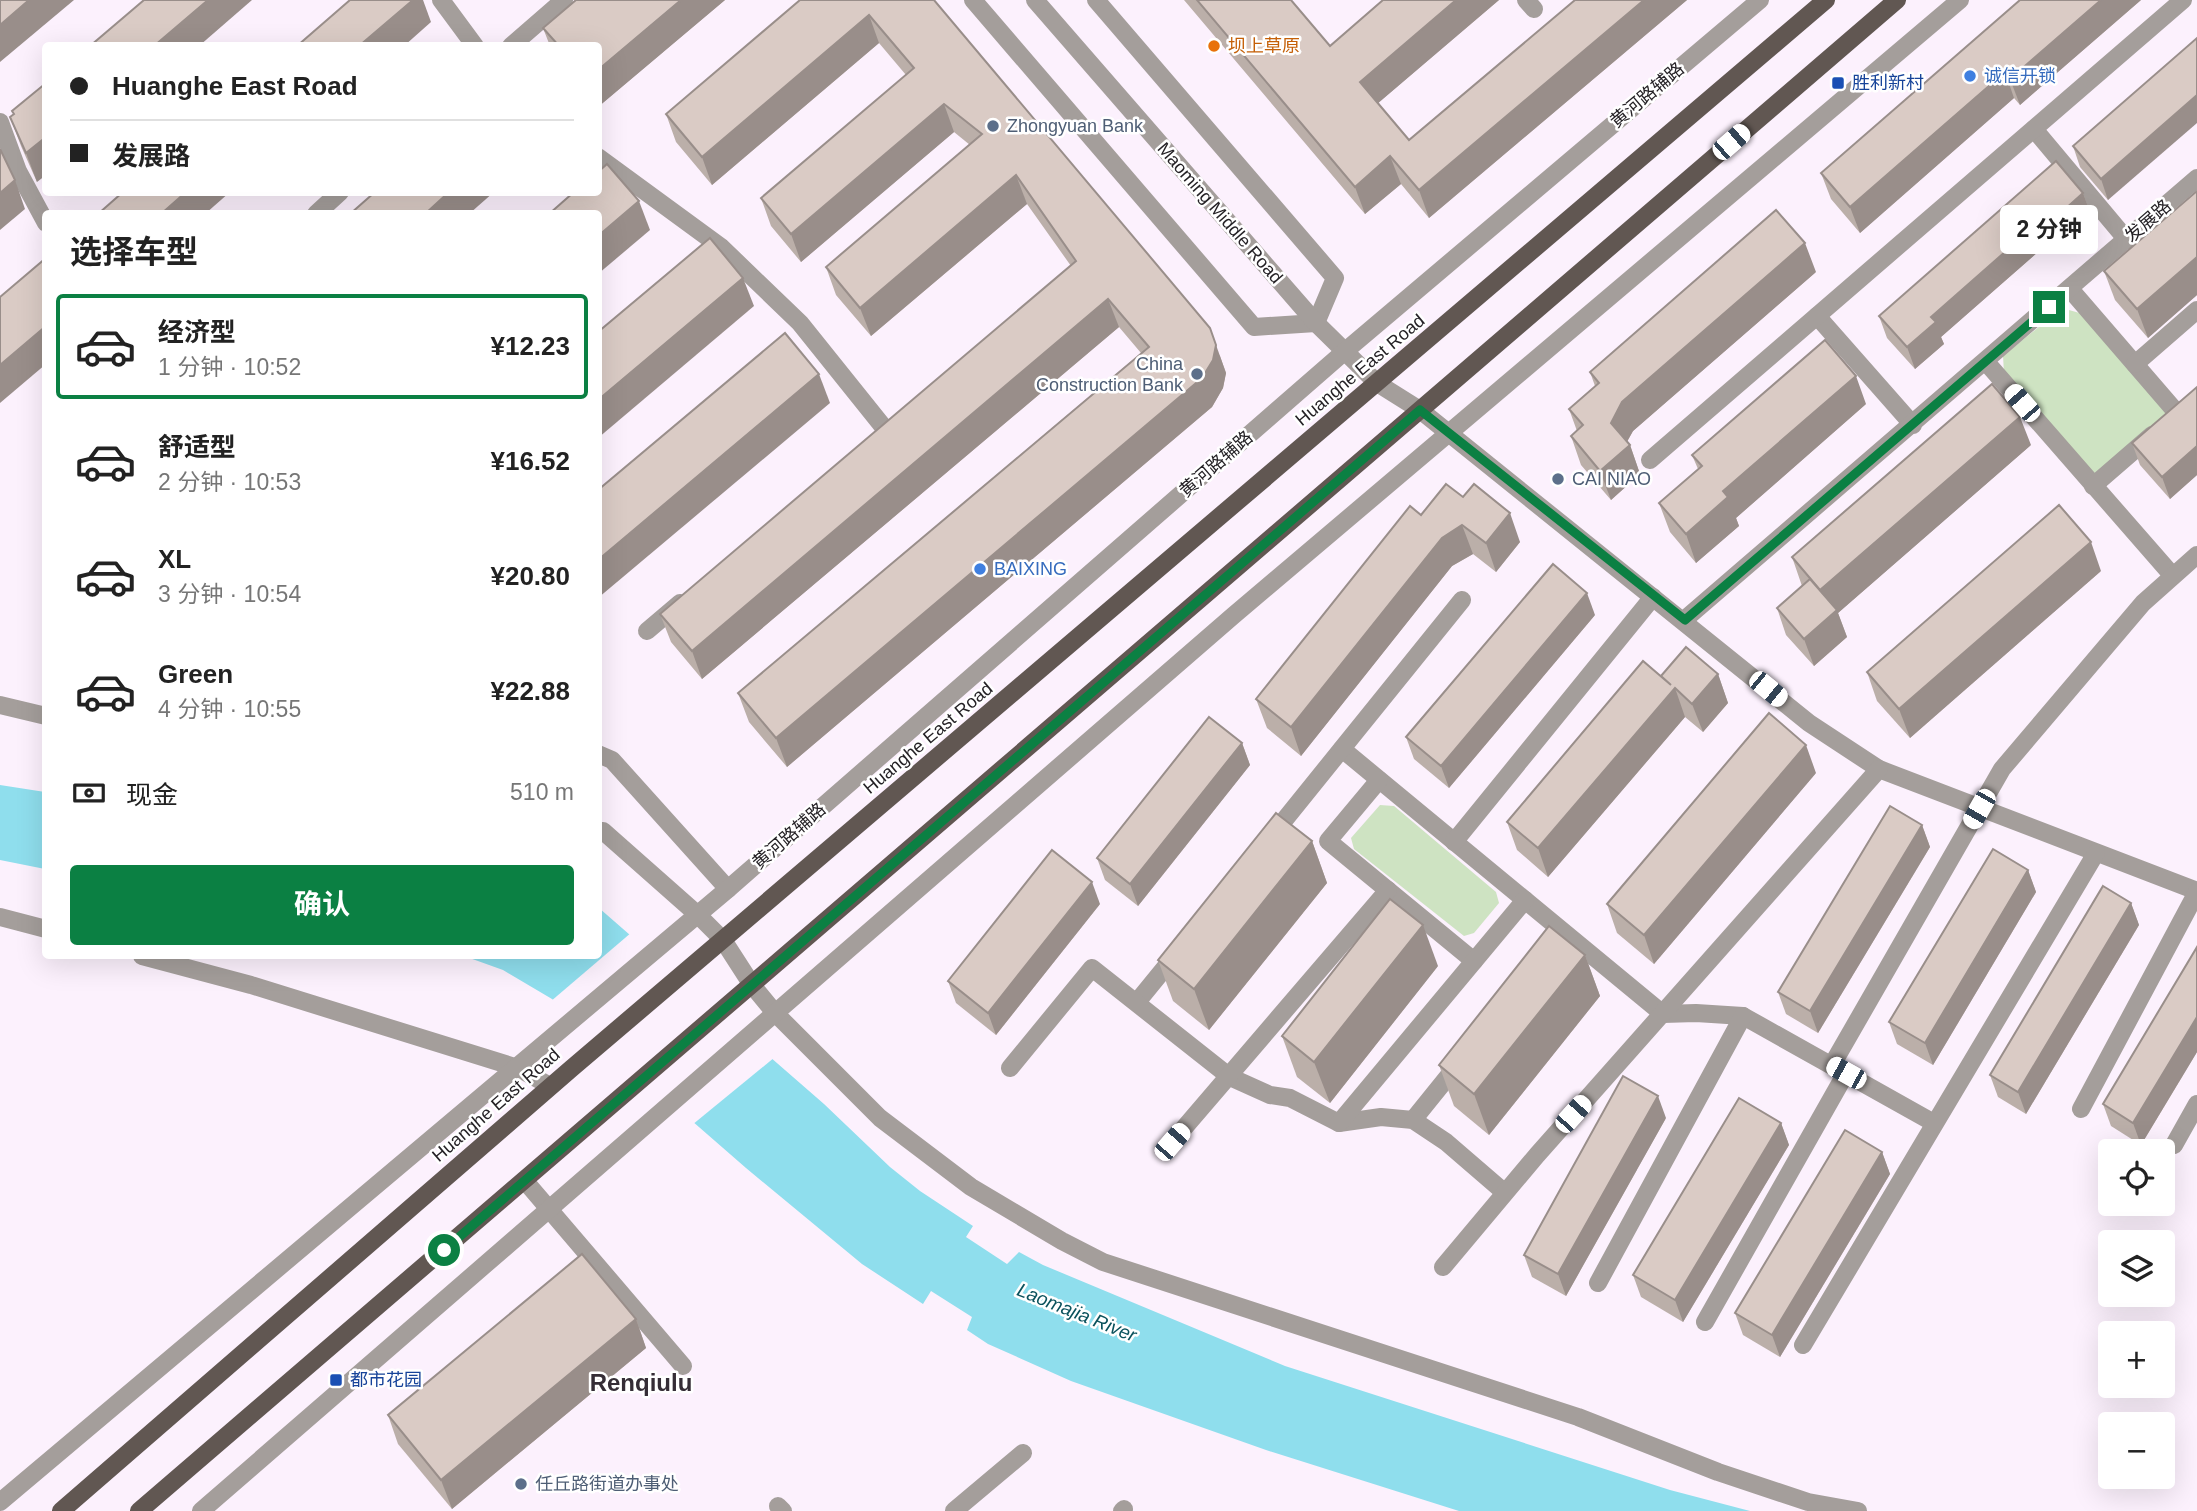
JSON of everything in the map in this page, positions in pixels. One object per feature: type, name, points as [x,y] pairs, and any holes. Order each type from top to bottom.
[{"type":"main road","name":"Huanghe East Road","points":[[61,1511],[550,1086],[1826,0]]},
{"type":"main road","points":[[139,1511],[1897,0]]},
{"type":"street","points":[[441,0],[472,42]]},
{"type":"street","points":[[516,42],[564,0]]},
{"type":"street","points":[[973,0],[1254,327],[1316,323],[1335,278],[1096,0]]},
{"type":"street","name":"Maoming Middle Road","points":[[1035,0],[1316,323],[1377,383],[1420,410],[1685,620],[1809,723],[1878,769],[2197,892]]},
{"type":"street","name":"黄河路辅路","points":[[0,1502],[698,915],[1344,352],[1760,0]]},
{"type":"street","points":[[201,1511],[1234,615],[1960,0]]},
{"type":"street","points":[[1650,460],[2183,0]]},
{"type":"street","points":[[0,122],[18,171],[42,216]]},
{"type":"street","points":[[2034,129],[2127,240]]},
{"type":"street","points":[[602,160],[721,247],[800,323],[885,429]]},
{"type":"street","name":"发展路","points":[[1685,620],[2197,178]]},
{"type":"street","points":[[320,210],[336,196]]},
{"type":"street","points":[[2070,289],[2135,364],[2182,409],[2092,486]]},
{"type":"street","points":[[2135,364],[2197,310]]},
{"type":"street","points":[[1817,316],[1913,425]]},
{"type":"street","points":[[1986,362],[2172,575]]},
{"type":"street","points":[[1705,1322],[2002,769],[2143,603],[2197,555]]},
{"type":"street","points":[[647,631],[698,587]]},
{"type":"street","points":[[1454,842],[1653,597]]},
{"type":"street","points":[[1257,854],[1462,600]]},
{"type":"street","points":[[0,705],[42,715]]},
{"type":"street","points":[[1342,748],[1525,900],[1561,938],[1663,1014],[1743,1016],[1934,1123]]},
{"type":"street","points":[[602,756],[611,760],[728,889]]},
{"type":"street","points":[[1443,1267],[1504,1192],[1878,769]]},
{"type":"street","points":[[1379,780],[1328,841],[1474,961]]},
{"type":"street","points":[[602,831],[723,940],[746,990],[769,1018],[880,1118],[971,1187],[1062,1241],[1103,1262],[1578,1417],[1730,1476],[1808,1502],[1858,1511]]},
{"type":"street","points":[[1803,1345],[2096,853]]},
{"type":"street","points":[[1172,1142],[1388,890]]},
{"type":"street","points":[[2081,1109],[2197,892]]},
{"type":"street","points":[[1339,1123],[1525,900]]},
{"type":"street","points":[[0,916],[42,928]]},
{"type":"street","points":[[1138,1002],[1189,939]]},
{"type":"street","points":[[153,959],[251,985],[518,1068],[550,1086]]},
{"type":"street","points":[[1010,1068],[1092,968],[1230,1077],[1270,1095],[1290,1098],[1339,1123],[1381,1117],[1413,1120],[1446,1142],[1504,1192]]},
{"type":"street","points":[[1598,1283],[1743,1016]]},
{"type":"street","points":[[1413,1120],[1472,1047]]},
{"type":"street","points":[[2175,1143],[2197,1104]]},
{"type":"street","points":[[525,1181],[683,1366]]},
{"type":"street","points":[[954,1511],[1023,1453]]},
{"type":"green space","points":[[2062,308],[2083,314],[2168,411],[2166,418],[2098,474],[2090,474],[2004,373],[2003,356]]},
{"type":"green space","points":[[1380,805],[1394,806],[1496,892],[1499,903],[1474,933],[1464,936],[1354,849],[1351,838]]},
{"type":"water","points":[[0,785],[42,792],[42,868],[0,860]]},
{"type":"water","name":"Laomajia River","points":[[602,911],[824,1104],[890,1167],[920,1191],[973,1226],[966,1237],[1007,1264],[1019,1252],[1043,1265],[1285,1366],[1670,1490],[1750,1511],[1459,1511],[1266,1450],[1071,1381],[988,1344],[967,1330],[972,1317],[931,1291],[923,1304],[862,1264],[746,1168],[552,999],[503,970],[472,959],[602,959]]},
{"type":"pier","points":[[632,932],[775,1057],[692,1125],[550,1002]]},
{"type":"building","points":[[0,0],[29,0],[0,25]]},
{"type":"building","points":[[144,0],[208,0],[159,42],[95,42]]},
{"type":"building","points":[[350,0],[413,0],[364,42],[302,42]]},
{"type":"building","points":[[576,0],[681,0],[602,67],[602,42],[555,42],[543,28]]},
{"type":"building","points":[[800,0],[934,0],[1210,328],[1216,345],[1213,360],[1202,378],[776,738],[738,693],[1149,347],[1108,299],[692,651],[660,614],[1076,261],[1016,175],[860,308],[826,267],[982,134],[944,104],[791,234],[761,198],[914,68],[869,15],[702,157],[666,114]]},
{"type":"building","points":[[1197,0],[1291,0],[1330,46],[1383,0],[1456,0],[1360,82],[1409,140],[1575,0],[1644,0],[1419,190],[1390,156],[1355,187]]},
{"type":"building","points":[[2020,0],[2101,0],[2010,79],[2005,72],[1850,207],[1821,173]]},
{"type":"building","points":[[2197,38],[2197,95],[2101,179],[2073,146]]},
{"type":"building","points":[[42,86],[42,140],[26,153],[10,117],[14,114],[12,111]]},
{"type":"building","points":[[0,149],[15,180],[0,193]]},
{"type":"building","points":[[2056,161],[2083,193],[2044,228],[2039,222],[1931,317],[1936,322],[1907,347],[1879,316]]},
{"type":"building","points":[[607,164],[639,201],[602,233],[602,210],[554,210],[569,196],[602,196],[602,168]]},
{"type":"building","points":[[2197,191],[2197,257],[2137,309],[2104,271]]},
{"type":"building","points":[[118,196],[181,196],[166,210],[103,210]]},
{"type":"building","points":[[370,196],[445,196],[429,210],[355,210]]},
{"type":"building","points":[[1776,210],[1805,243],[1622,402],[1611,423],[1630,445],[1600,471],[1571,436],[1583,425],[1569,409],[1599,383],[1590,372]]},
{"type":"building","points":[[710,238],[743,278],[602,397],[602,329]]},
{"type":"building","points":[[42,261],[42,329],[0,365],[0,297]]},
{"type":"building","points":[[785,333],[819,374],[602,557],[602,487]]},
{"type":"building","points":[[1825,340],[1856,376],[1723,491],[1728,497],[1686,534],[1659,503],[1702,466],[1692,455]]},
{"type":"building","points":[[1992,384],[2020,417],[1820,590],[1792,557]]},
{"type":"building","points":[[2197,387],[2197,446],[2162,477],[2132,443]]},
{"type":"building","points":[[1446,484],[1463,497],[1474,484],[1510,513],[1486,543],[1462,525],[1442,538],[1291,727],[1256,699],[1410,506],[1421,515]]},
{"type":"building","points":[[2059,505],[2091,542],[1899,709],[1867,672]]},
{"type":"building","points":[[1553,564],[1587,593],[1441,766],[1406,737]]},
{"type":"building","points":[[1810,579],[1837,610],[1804,639],[1777,608]]},
{"type":"building","points":[[1686,647],[1718,674],[1692,704],[1675,688],[1538,848],[1507,822],[1643,661],[1671,685],[1661,676]]},
{"type":"building","points":[[1769,713],[1806,745],[1644,935],[1607,904]]},
{"type":"building","points":[[1209,717],[1242,743],[1130,884],[1097,858]]},
{"type":"building","points":[[1890,806],[1922,825],[1810,1011],[1778,992]]},
{"type":"building","points":[[1276,813],[1312,841],[1194,989],[1158,960]]},
{"type":"building","points":[[1993,849],[2028,870],[1925,1043],[1889,1022]]},
{"type":"building","points":[[1052,850],[1092,882],[988,1013],[948,981]]},
{"type":"building","points":[[2103,886],[2131,903],[2018,1092],[1990,1075]]},
{"type":"building","points":[[1390,899],[1423,925],[1314,1062],[1282,1036]]},
{"type":"building","points":[[1549,926],[1585,955],[1474,1094],[1439,1065]]},
{"type":"building","points":[[2197,947],[2197,1017],[2133,1123],[2103,1104]]},
{"type":"building","points":[[1623,1076],[1658,1096],[1558,1274],[1524,1255]]},
{"type":"building","points":[[1739,1098],[1781,1123],[1675,1300],[1633,1275]]},
{"type":"building","points":[[1845,1130],[1882,1152],[1772,1335],[1735,1313]]},
{"type":"building","points":[[582,1254],[636,1319],[441,1480],[388,1415]]},
{"type":"place","name":"坝上草原","points":[[1214,46]]},
{"type":"place","name":"诚信开锁","points":[[1970,76]]},
{"type":"place","name":"胜利新村","points":[[1838,83]]},
{"type":"place","name":"Zhongyuan Bank","points":[[993,126]]},
{"type":"place","name":"China Construction Bank","points":[[1197,374]]},
{"type":"place","name":"CAI NIAO","points":[[1558,479]]},
{"type":"place","name":"BAIXING","points":[[980,569]]},
{"type":"place","name":"都市花园","points":[[336,1380]]},
{"type":"place","name":"任丘路街道办事处","points":[[521,1484]]},
{"type":"district","name":"Renqiulu","points":[[641,1383]]},
{"type":"route","points":[[444,1250],[1420,410],[1685,620],[2049,307]]}]
